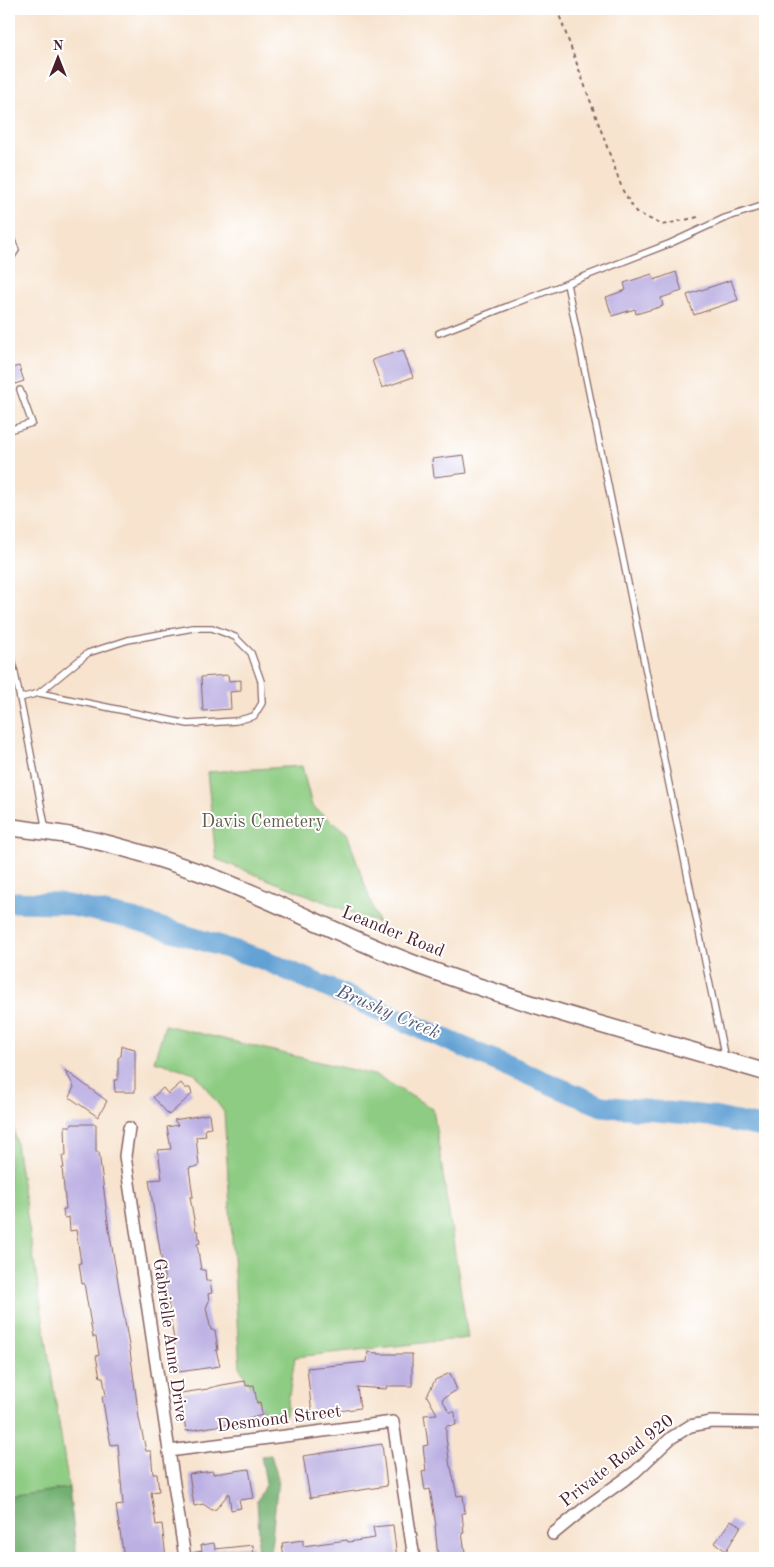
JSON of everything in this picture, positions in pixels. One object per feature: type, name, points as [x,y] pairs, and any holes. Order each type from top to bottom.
[{"type":"main road","name":"Leander Road","points":[[10,827],[88,839],[207,875],[355,940],[427,969],[501,994],[765,1072]]},
{"type":"street","name":"Gabrielle Anne Drive","points":[[130,1128],[125,1156],[185,1558]]},
{"type":"street","name":"Desmond Street","points":[[169,1451],[393,1422],[414,1558]]},
{"type":"street","name":"Private Road 920","points":[[553,1534],[586,1506],[636,1472],[671,1438],[690,1426],[711,1422],[765,1423]]},
{"type":"lane","points":[[439,333],[670,243],[725,218],[765,205]]},
{"type":"lane","points":[[9,234],[16,250],[9,261]]},
{"type":"lane","points":[[566,284],[726,1060]]},
{"type":"lane","points":[[9,430],[32,423],[20,390]]},
{"type":"lane","points":[[20,698],[39,693],[88,653],[128,640],[193,628],[212,628],[235,637],[251,653],[261,681],[262,703],[254,716],[236,721],[188,724],[39,693]]},
{"type":"lane","points":[[9,643],[47,832]]},
{"type":"lane","points":[[9,779],[10,827]]},
{"type":"path","points":[[557,9],[623,190],[636,212],[662,225],[698,217]]},
{"type":"green space","name":"Davis Cemetery","points":[[302,766],[312,806],[347,833],[378,923],[216,859],[207,772]]},
{"type":"green space","points":[[165,1025],[378,1076],[433,1109],[468,1338],[295,1357],[286,1415],[266,1416],[240,1368],[224,1112],[195,1073],[154,1061]]},
{"type":"green space","points":[[9,1098],[69,1488],[9,1497]]},
{"type":"green space","points":[[271,1455],[278,1478],[270,1558],[259,1558],[257,1547],[259,1533],[257,1501],[266,1483],[261,1456]]},
{"type":"green space","points":[[69,1488],[77,1558],[9,1558],[9,1497]]},
{"type":"building","points":[[676,272],[682,291],[661,298],[663,306],[636,314],[635,309],[612,316],[606,297],[626,290],[624,283],[652,274],[654,280]]},
{"type":"building","points":[[731,280],[738,300],[694,315],[687,295]]},
{"type":"building","points":[[403,350],[413,377],[382,388],[372,360]]},
{"type":"building","points":[[19,366],[24,381],[9,386],[9,369]]},
{"type":"building","points":[[464,455],[467,473],[434,477],[432,459]]},
{"type":"building","points":[[228,675],[229,681],[241,680],[241,691],[230,692],[231,709],[203,711],[201,677]]},
{"type":"building","points":[[122,1046],[135,1049],[135,1092],[115,1092],[114,1080],[118,1080],[118,1058],[121,1056]]},
{"type":"building","points":[[65,1070],[107,1101],[98,1117],[69,1097],[74,1087]]},
{"type":"building","points":[[181,1083],[185,1088],[190,1088],[192,1094],[169,1115],[153,1097],[163,1088],[168,1094]]},
{"type":"building","points":[[209,1114],[211,1128],[205,1129],[206,1136],[196,1137],[199,1166],[189,1168],[193,1197],[190,1197],[200,1243],[197,1244],[201,1270],[205,1270],[206,1281],[210,1281],[212,1293],[208,1294],[209,1301],[206,1308],[211,1330],[215,1330],[218,1350],[216,1350],[220,1366],[179,1372],[149,1180],[162,1179],[158,1150],[171,1149],[167,1127],[178,1125],[174,1120]]},
{"type":"building","points":[[72,1124],[96,1124],[96,1152],[99,1152],[109,1230],[130,1351],[139,1418],[146,1451],[151,1451],[153,1474],[157,1474],[159,1491],[151,1492],[156,1525],[162,1524],[166,1558],[124,1558],[116,1506],[123,1505],[118,1444],[111,1445],[106,1420],[102,1396],[106,1396],[103,1377],[100,1377],[96,1356],[99,1355],[96,1337],[93,1337],[84,1283],[82,1284],[76,1230],[70,1231],[69,1217],[64,1218],[63,1209],[66,1209],[62,1156],[66,1156],[65,1126],[71,1126]]},
{"type":"building","points":[[368,1352],[378,1354],[412,1354],[412,1386],[387,1386],[386,1389],[357,1387],[360,1408],[312,1415],[307,1368],[367,1362]]},
{"type":"building","points":[[450,1373],[457,1390],[442,1399],[449,1412],[455,1412],[456,1425],[446,1426],[446,1437],[450,1467],[457,1496],[463,1495],[465,1513],[462,1513],[464,1533],[462,1533],[466,1558],[438,1558],[436,1526],[430,1489],[425,1490],[422,1472],[426,1471],[423,1446],[428,1445],[424,1415],[437,1414],[427,1396],[435,1380]]},
{"type":"building","points":[[245,1381],[246,1386],[254,1385],[257,1403],[260,1402],[262,1415],[248,1419],[248,1421],[186,1431],[181,1393]]},
{"type":"building","points":[[382,1444],[387,1486],[310,1498],[303,1456]]},
{"type":"building","points":[[249,1469],[254,1498],[239,1500],[241,1508],[231,1510],[229,1493],[216,1509],[212,1510],[203,1504],[194,1506],[189,1474],[213,1471],[213,1474]]},
{"type":"building","points":[[731,1520],[741,1526],[726,1551],[715,1543]]},
{"type":"building","points":[[393,1525],[397,1558],[284,1558],[282,1543],[303,1540],[303,1546],[375,1538],[373,1527]]},
{"type":"building","points":[[214,1543],[215,1549],[253,1545],[254,1558],[192,1558],[192,1553],[202,1551],[201,1545]]},
{"type":"waterway","name":"Brushy Creek","points":[[9,902],[58,903],[133,919],[262,959],[602,1106],[709,1116],[765,1128]]}]
